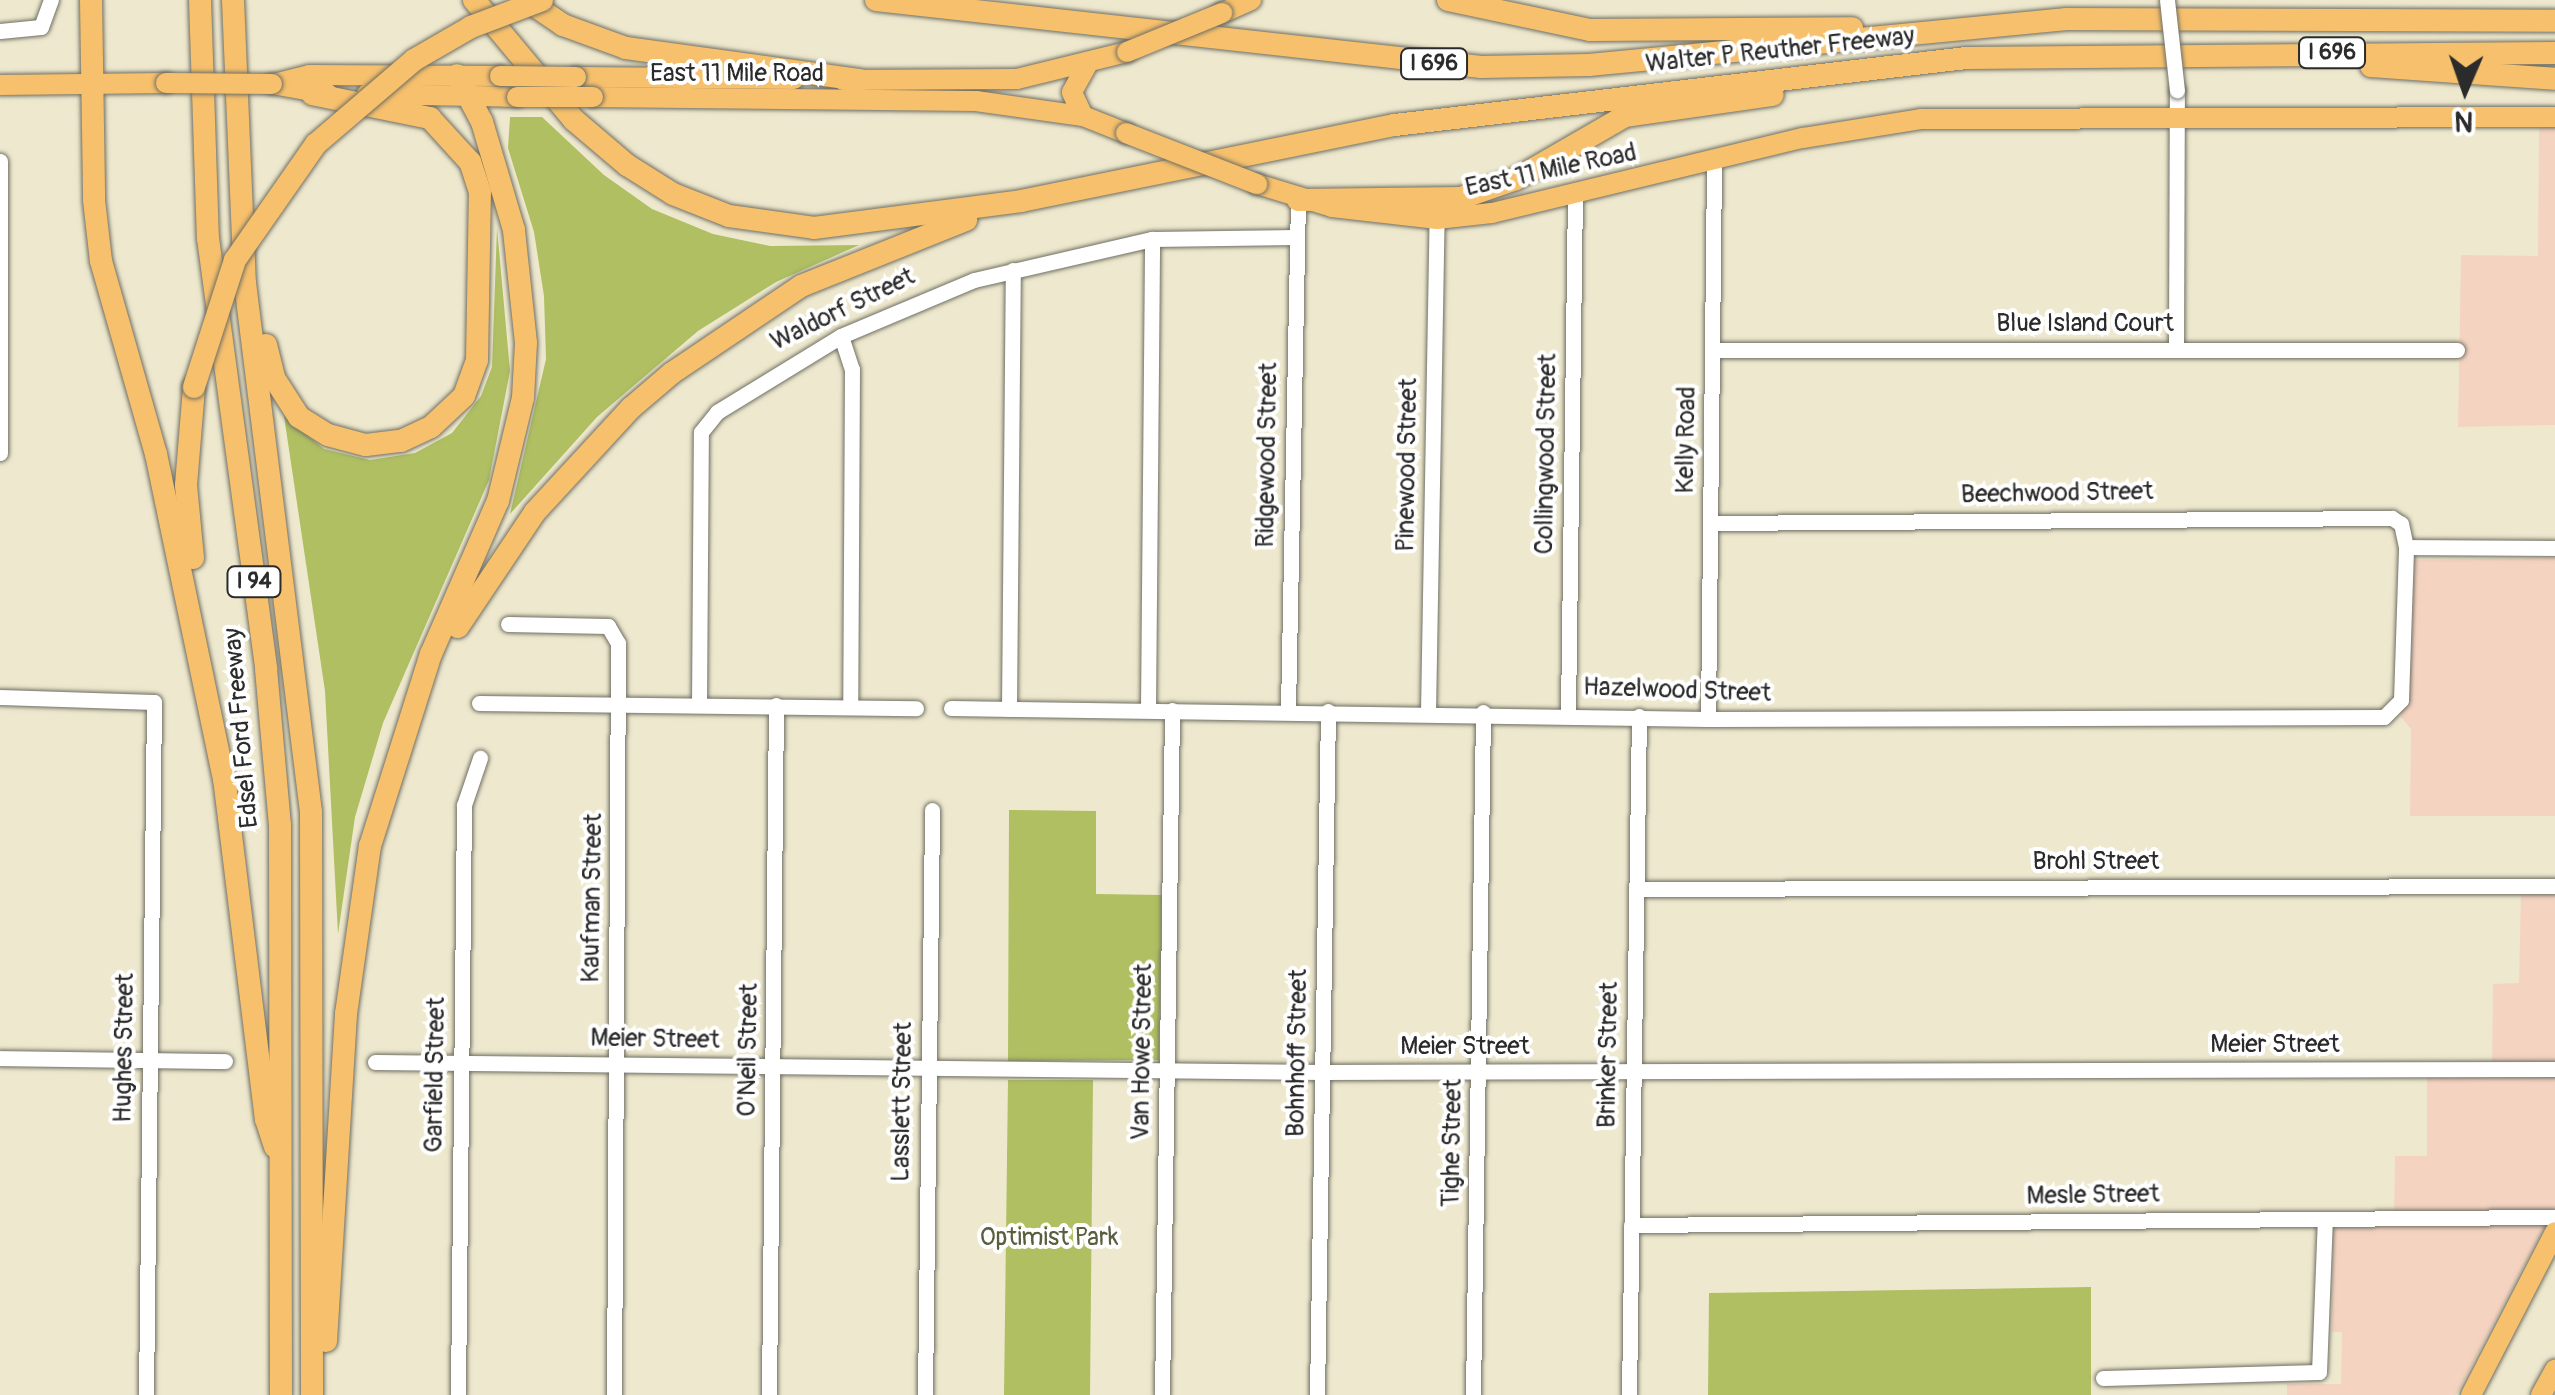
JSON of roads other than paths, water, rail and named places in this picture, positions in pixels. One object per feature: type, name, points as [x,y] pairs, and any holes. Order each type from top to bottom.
[{"type":"highway","points":[[91,0],[94,200],[103,271],[156,454],[226,789]]},
{"type":"highway","name":"Edsel Ford Freeway","points":[[200,0],[208,238],[276,761],[281,1395]]},
{"type":"highway","name":"I 94","points":[[234,0],[245,284],[309,778],[312,1395]]},
{"type":"highway","points":[[474,0],[598,142],[649,180],[702,207],[755,222],[832,229],[1021,201]]},
{"type":"highway","points":[[526,0],[563,25],[626,48],[859,80]]},
{"type":"highway","points":[[282,1166],[266,1119],[188,520],[194,388],[236,260],[270,202],[316,144],[378,86],[429,51],[542,0]]},
{"type":"highway","name":"Walter P Reuther Freeway","points":[[876,0],[952,3],[1482,67],[1589,65],[2067,19],[2555,21]]},
{"type":"highway","points":[[1448,0],[1590,30],[1822,26],[1906,32]]},
{"type":"highway","points":[[2408,18],[2555,6]]},
{"type":"highway","points":[[2108,52],[2201,64],[2332,64],[2555,79]]},
{"type":"highway","name":"Walter P Reuther Freeway","points":[[1021,201],[1394,125],[1896,66],[2108,52],[2555,52]]},
{"type":"highway","points":[[1298,200],[1461,198],[1516,179],[1625,116],[1798,91],[1896,66]]},
{"type":"highway","points":[[320,1395],[359,901],[401,742],[431,654],[498,501],[523,398],[526,343],[514,230],[482,122],[462,86]]},
{"type":"highway","points":[[245,284],[261,314],[274,378],[300,416],[328,435],[366,445],[417,435],[454,409],[474,375],[481,240],[480,192],[470,162],[430,118],[312,94]]},
{"type":"highway","points":[[401,742],[486,578],[535,512],[631,408],[801,286],[1021,201]]},
{"type":"main road","name":"East 11 Mile Road","points":[[0,86],[272,84],[312,94],[462,86],[500,76],[993,81],[1088,65],[1238,4]]},
{"type":"main road","points":[[1084,116],[1072,92],[1088,65]]},
{"type":"main road","name":"East 11 Mile Road","points":[[272,84],[309,74],[462,86],[517,96],[976,101],[1084,116],[1298,200],[1437,218],[1575,195],[1714,161],[1921,119],[2555,117]]},
{"type":"main road","points":[[2471,1395],[2555,1232]]},
{"type":"main road","points":[[2541,1395],[2555,1370]]},
{"type":"street","points":[[0,30],[41,27],[51,0]]},
{"type":"street","points":[[2167,0],[2180,118],[2176,349]]},
{"type":"street","points":[[0,161],[0,452]]},
{"type":"street","name":"Kelly Road","points":[[1708,719],[1714,161]]},
{"type":"street","name":"Collingwood Street","points":[[1568,713],[1575,195]]},
{"type":"street","name":"Ridgewood Street","points":[[1288,710],[1298,200]]},
{"type":"street","name":"Pinewood Street","points":[[1428,712],[1437,218]]},
{"type":"street","name":"Waldorf Street","points":[[698,705],[703,426],[756,384],[841,336],[921,298],[1013,270],[1152,239],[1296,237]]},
{"type":"street","points":[[1148,709],[1152,239]]},
{"type":"street","points":[[1009,708],[1013,270]]},
{"type":"street","points":[[841,336],[852,370],[850,706]]},
{"type":"street","name":"Blue Island Court","points":[[1713,350],[2457,350]]},
{"type":"street","name":"Beechwood Street","points":[[1710,523],[2376,516],[2402,524],[2406,547]]},
{"type":"street","points":[[2406,547],[2555,548]]},
{"type":"street","name":"Hazelwood Street","points":[[951,708],[1568,713],[1708,719],[2384,717],[2398,708],[2406,547]]},
{"type":"street","name":"Kaufman Street","points":[[508,624],[608,626],[618,643],[614,1395]]},
{"type":"street","name":"Hughes Street","points":[[0,697],[154,702],[146,1395]]},
{"type":"street","points":[[479,704],[916,708]]},
{"type":"street","name":"O'Neil Street","points":[[769,1395],[776,705]]},
{"type":"street","name":"Van Howe Street","points":[[1162,1395],[1172,710]]},
{"type":"street","name":"Bohnhoff Street","points":[[1318,1395],[1328,711]]},
{"type":"street","name":"Tighe Street","points":[[1473,1395],[1484,712]]},
{"type":"street","name":"Brinker Street","points":[[1628,1395],[1639,716]]},
{"type":"street","name":"Garfield Street","points":[[458,1395],[464,804],[480,758]]},
{"type":"street","name":"Lasslett Street","points":[[925,1395],[932,810]]},
{"type":"street","name":"Brohl Street","points":[[1636,889],[2555,886]]},
{"type":"street","points":[[0,1058],[225,1061]]},
{"type":"street","name":"Meier Street","points":[[376,1062],[1633,1073],[2555,1069]]},
{"type":"street","name":"Mesle Street","points":[[1631,1225],[2555,1217]]},
{"type":"street","points":[[2102,1378],[2319,1372],[2324,1219]]},
{"type":"park label","name":"Optimist Park","points":[[1049,1238]]}]
